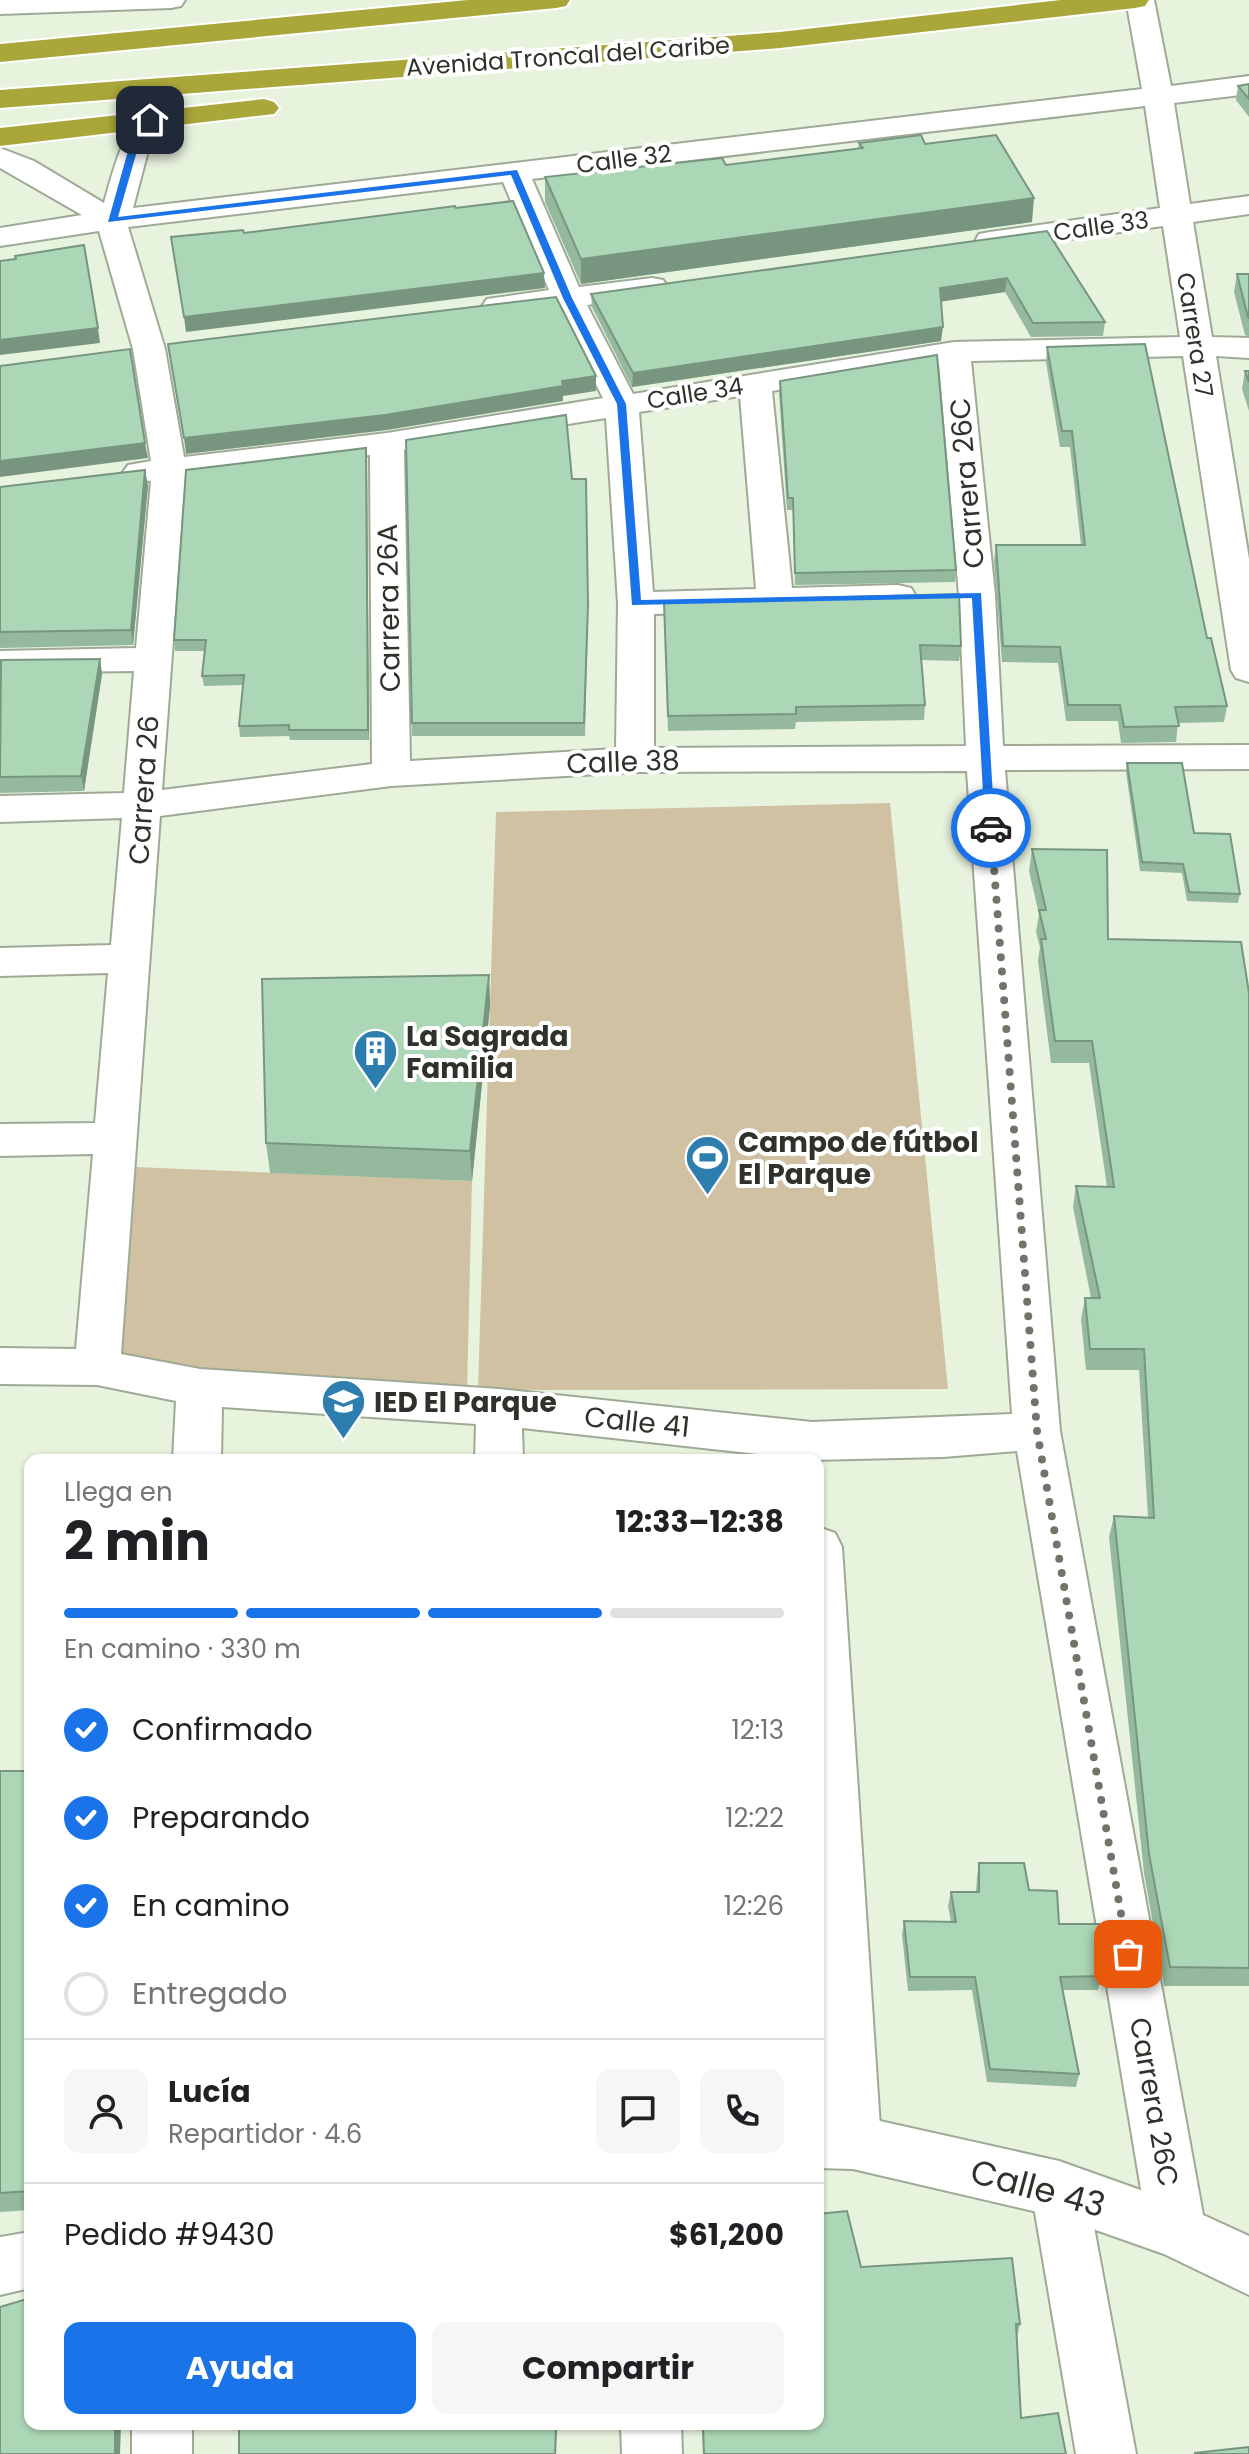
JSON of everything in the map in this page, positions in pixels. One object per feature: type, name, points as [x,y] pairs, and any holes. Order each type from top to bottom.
[{"type":"highway","name":"Avenida Troncal del Caribe","points":[[0,53],[556,0]]},
{"type":"highway","name":"Avenida Troncal del Caribe","points":[[0,99],[780,40],[1138,0]]},
{"type":"highway","points":[[0,137],[587,74],[780,40]]},
{"type":"street","points":[[0,6],[129,4],[171,0]]},
{"type":"street","name":"Carrera 27","points":[[1138,0],[1158,96],[1197,346],[1234,485],[1249,670]]},
{"type":"street","name":"Calle 32","points":[[0,237],[111,220],[1249,85]]},
{"type":"street","points":[[0,157],[23,167],[111,220],[118,209],[133,151],[150,120]]},
{"type":"street","points":[[514,172],[568,298],[622,404],[636,603],[635,760]]},
{"type":"street","name":"Calle 33","points":[[957,245],[1249,205]]},
{"type":"street","name":"Carrera 26","points":[[97,1367],[169,469],[149,349],[111,220]]},
{"type":"street","points":[[475,309],[677,283]]},
{"type":"street","name":"Calle 34","points":[[107,477],[387,443],[954,352],[1197,346],[1249,348]]},
{"type":"street","name":"Carrera 26C","points":[[954,352],[951,595],[985,756],[1037,1431],[1177,2231]]},
{"type":"street","points":[[755,383],[775,598]]},
{"type":"street","name":"Carrera 26A","points":[[387,443],[391,774]]},
{"type":"street","points":[[636,603],[951,595]]},
{"type":"street","points":[[0,662],[154,659]]},
{"type":"street","name":"Calle 38","points":[[0,809],[144,805],[391,774],[635,760],[1249,757]]},
{"type":"street","points":[[0,962],[131,958]]},
{"type":"street","points":[[0,1140],[117,1138]]},
{"type":"street","name":"Calle 41","points":[[0,1366],[97,1367],[200,1387],[499,1407],[812,1450],[1037,1431]]},
{"type":"street","points":[[197,1454],[200,1387]]},
{"type":"street","points":[[499,1407],[499,1454]]},
{"type":"street","points":[[824,1745],[836,2142]]},
{"type":"street","name":"Calle 43","points":[[836,2142],[1059,2189],[1177,2231],[1249,2266]]},
{"type":"street","points":[[1059,2189],[1106,2454]]},
{"type":"street","points":[[0,2266],[24,2261]]},
{"type":"street","points":[[162,2430],[162,2454]]},
{"type":"street","points":[[651,2430],[652,2454]]},
{"type":"shaded area","name":"Campo de fútbol El Parque","points":[[890,803],[948,1389],[478,1390],[496,812]]},
{"type":"shaded area","points":[[135,1167],[472,1181],[467,1392],[259,1381],[113,1359]]},
{"type":"building","points":[[1249,84],[1249,99],[1238,86]]},
{"type":"building","points":[[921,135],[925,144],[996,135],[1034,198],[581,259],[545,177],[722,158],[726,165],[863,148],[859,143]]},
{"type":"building","points":[[513,201],[544,273],[184,317],[171,237],[243,230],[244,233]]},
{"type":"building","points":[[1047,231],[1105,322],[1033,323],[1007,278],[940,288],[943,327],[633,373],[591,294]]},
{"type":"building","points":[[84,245],[98,328],[0,340],[0,261]]},
{"type":"building","points":[[1237,274],[1249,274],[1249,318],[1248,317]]},
{"type":"building","points":[[556,297],[596,376],[562,381],[563,386],[385,415],[184,438],[168,344]]},
{"type":"building","points":[[1145,344],[1207,638],[1211,638],[1227,706],[1175,707],[1179,726],[1124,727],[1120,705],[1068,705],[1060,647],[1003,646],[996,545],[1085,545],[1072,431],[1062,431],[1047,347]]},
{"type":"building","points":[[130,349],[145,443],[0,461],[0,366]]},
{"type":"building","points":[[937,355],[956,570],[795,573],[793,498],[788,498],[780,381]]},
{"type":"building","points":[[566,415],[572,479],[586,479],[588,605],[584,723],[412,723],[406,440]]},
{"type":"building","points":[[366,448],[368,730],[289,730],[289,725],[239,726],[244,675],[202,676],[206,640],[174,640],[186,470]]},
{"type":"building","points":[[145,470],[131,630],[0,632],[0,487]]},
{"type":"building","points":[[959,594],[961,646],[920,645],[925,705],[796,707],[796,714],[668,716],[664,602]]},
{"type":"building","points":[[100,659],[81,776],[0,777],[1,660]]},
{"type":"building","points":[[1127,763],[1182,763],[1194,833],[1230,834],[1240,894],[1189,892],[1183,864],[1142,862]]},
{"type":"building","points":[[1032,849],[1107,850],[1108,939],[1241,942],[1249,993],[1249,1968],[1170,1967],[1149,1854],[1114,1516],[1154,1518],[1144,1349],[1090,1349],[1085,1298],[1100,1298],[1076,1186],[1114,1187],[1092,1041],[1055,1041],[1041,939],[1046,939],[1039,910],[1046,910]]},
{"type":"building","name":"La Sagrada Familia","points":[[489,975],[470,1151],[266,1143],[262,979]]},
{"type":"building","points":[[0,1771],[24,1771],[24,2191],[0,2193]]},
{"type":"building","points":[[979,1863],[1024,1863],[1029,1890],[1057,1891],[1059,1924],[1099,1924],[1107,1972],[1101,1972],[1101,1976],[1060,1977],[1079,2074],[990,2069],[975,1977],[910,1977],[904,1921],[956,1922],[951,1892],[979,1892]]},
{"type":"building","points":[[847,2211],[861,2267],[1012,2258],[1020,2324],[1016,2324],[1021,2418],[1058,2413],[1066,2454],[704,2454],[703,2430],[824,2430],[824,2213]]},
{"type":"building","points":[[24,2300],[24,2430],[115,2430],[115,2454],[0,2454],[0,2307]]},
{"type":"building","points":[[239,2430],[556,2430],[555,2454],[239,2454]]},
{"type":"building","points":[[1249,2447],[1249,2454],[1195,2454],[1195,2453]]},
{"type":"way so far","points":[[991,828],[1037,1431],[1128,1954]]},
{"type":"place","name":"La Sagrada Familia","points":[[375,1091]]},
{"type":"place","name":"Campo de fútbol El Parque","points":[[707,1197]]},
{"type":"place","name":"IED El Parque","points":[[343,1441]]},
{"type":"route","points":[[150,120],[133,151],[118,209],[111,220],[514,172],[568,298],[622,404],[636,603],[977,595],[991,828]]}]
